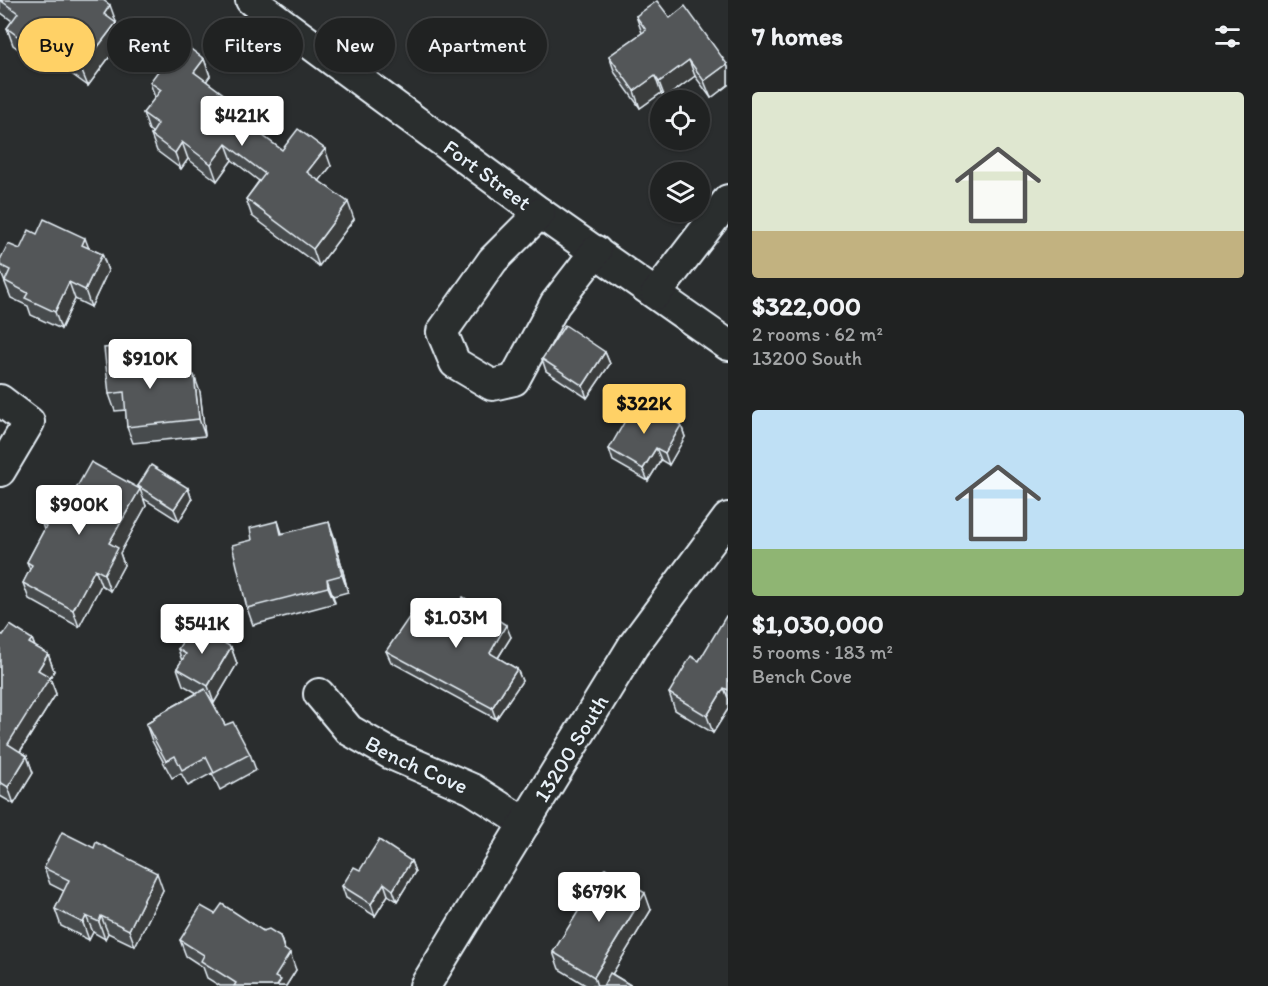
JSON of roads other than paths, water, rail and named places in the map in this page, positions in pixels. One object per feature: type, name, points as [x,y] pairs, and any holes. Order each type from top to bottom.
[{"type":"street","name":"Fort Street","points":[[251,0],[540,213],[728,345]]},
{"type":"street","points":[[656,294],[728,200]]},
{"type":"street","points":[[540,213],[493,260],[442,332],[455,363],[492,385],[514,380],[555,304],[596,251]]},
{"type":"street","points":[[0,400],[29,422],[0,471]]},
{"type":"street","name":"13200 South","points":[[425,986],[633,646],[728,518]]},
{"type":"street","name":"Bench Cove","points":[[319,694],[349,730],[391,754],[472,789],[525,823]]}]
